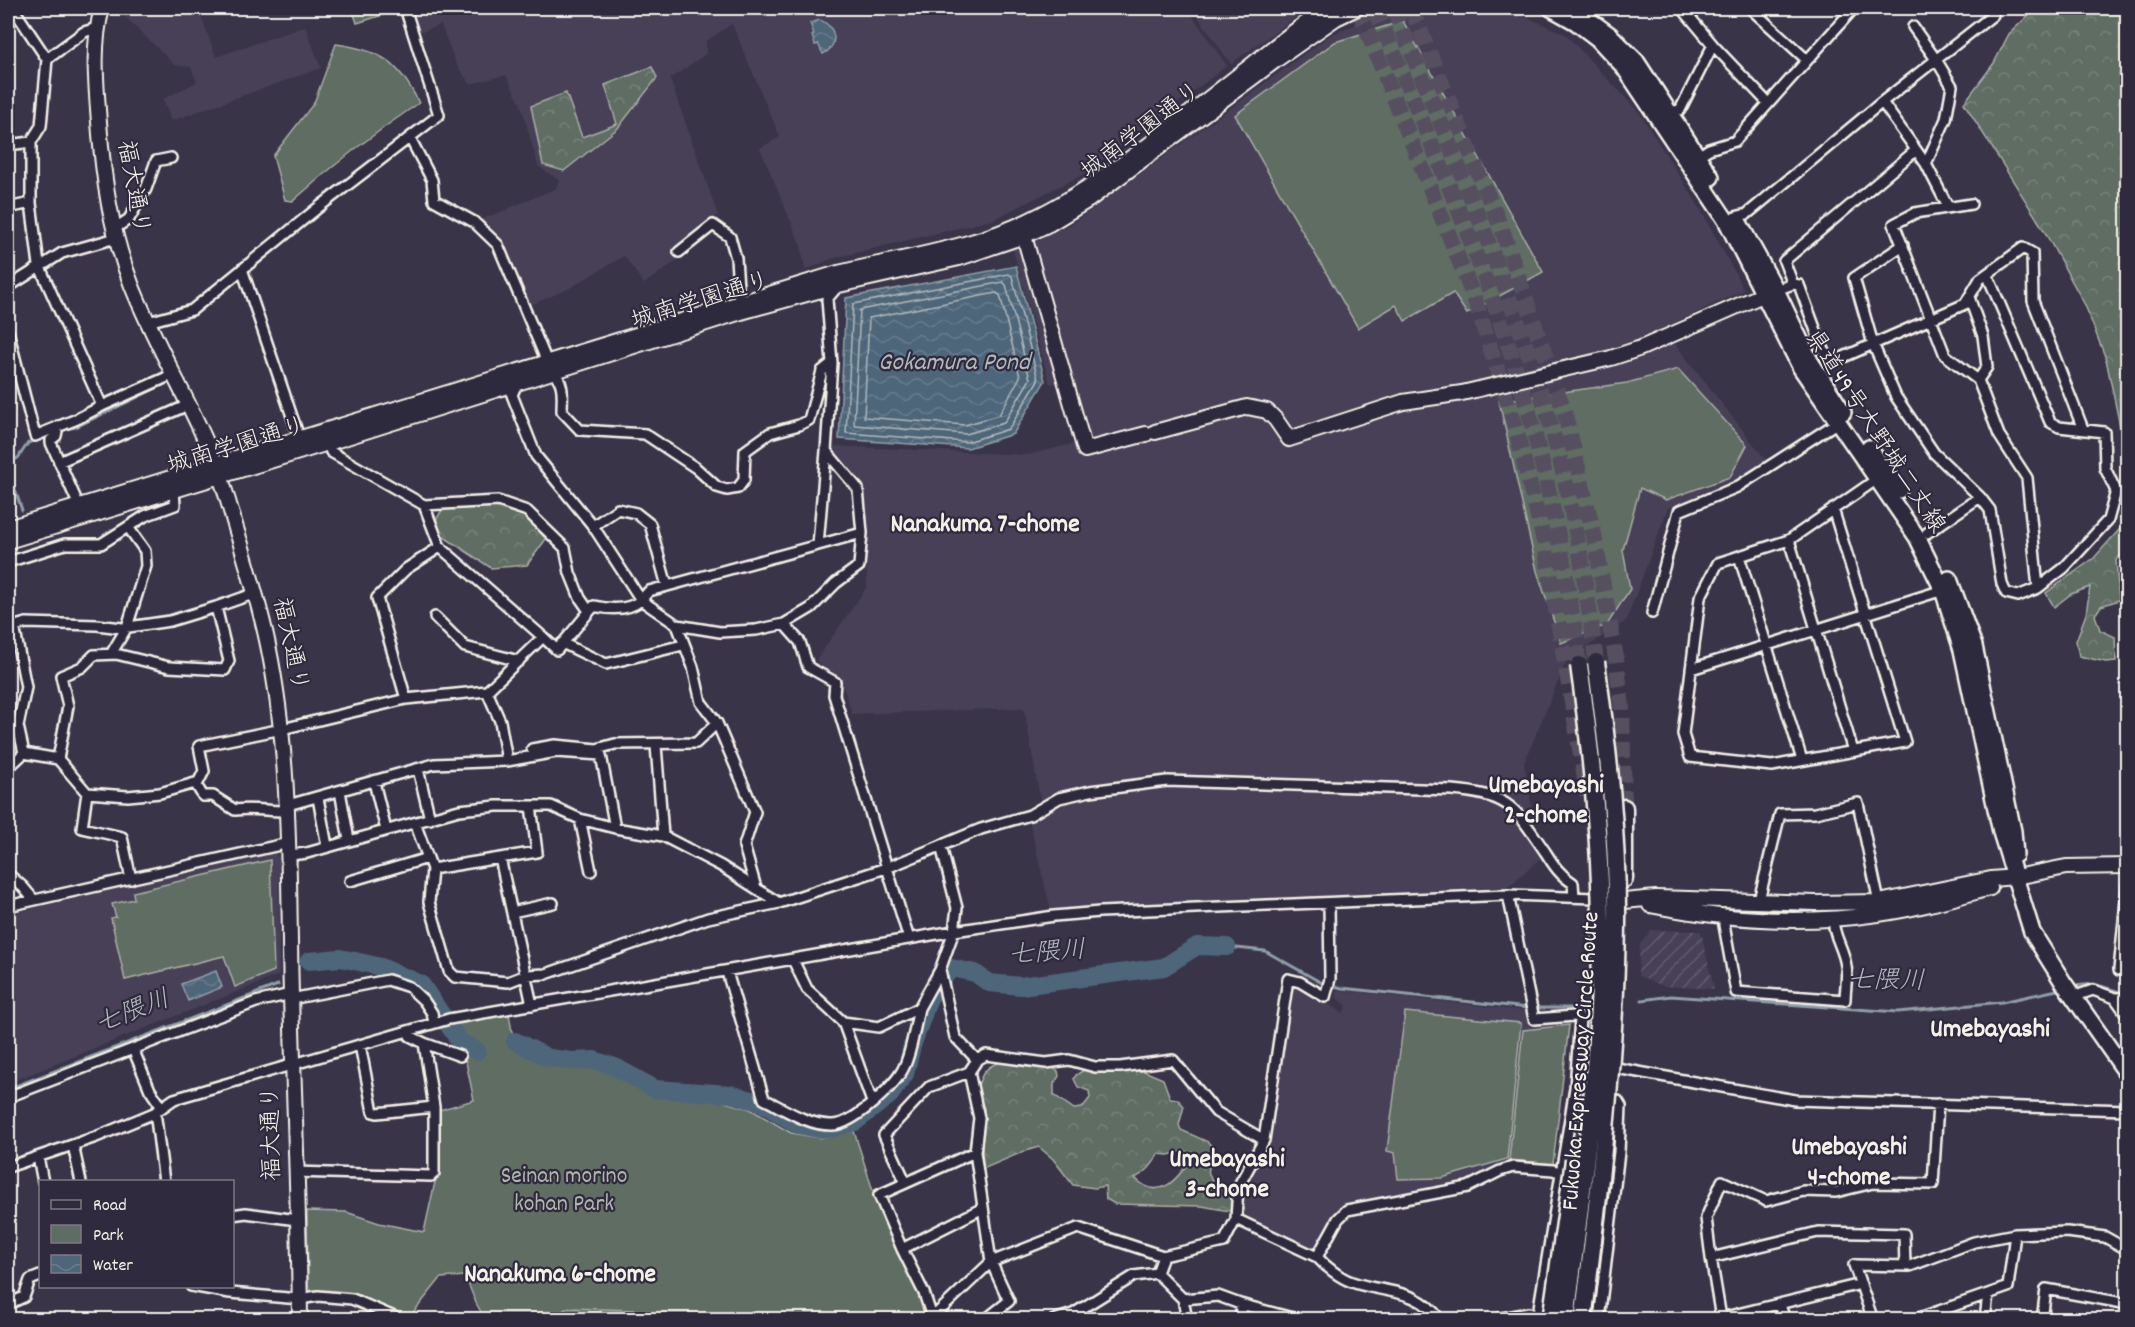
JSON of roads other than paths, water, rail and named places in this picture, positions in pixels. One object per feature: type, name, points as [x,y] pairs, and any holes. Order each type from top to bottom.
[{"type":"highway","name":"Fukuoka Expressway Circle Route","points":[[1586,1320],[1612,1053],[1617,923],[1610,775],[1596,662]]},
{"type":"highway","name":"Fukuoka Expressway Circle Route","points":[[1566,1320],[1596,1053],[1601,924],[1593,777],[1579,665]]},
{"type":"highway","points":[[1560,1320],[1580,1156],[1597,956],[1589,805]]},
{"type":"highway","points":[[1586,1320],[1599,1267],[1616,1068],[1624,901],[1624,808]]},
{"type":"highway","points":[[1542,1318],[1580,1121],[1601,924]]},
{"type":"main road","name":"県道49号大野城二丈線","points":[[1551,8],[1598,38],[1624,68],[1726,220],[1810,361],[1883,475],[1917,537],[1943,590],[1962,650],[2001,832],[2032,932],[2127,1075]]},
{"type":"main road","name":"県道49号大野城二丈線","points":[[1572,8],[1610,34],[1636,61],[1735,217],[1770,292],[1801,368],[1838,422],[1883,475],[1927,533],[1952,585],[1974,646],[2013,831],[2016,877]]},
{"type":"street","points":[[13,8],[47,59],[41,126],[31,142],[31,203],[39,266],[102,406]]},
{"type":"street","name":"福大通り","points":[[102,8],[97,28],[95,73],[103,173],[115,233],[129,277],[148,322],[217,470],[255,593],[268,645],[282,729],[290,849],[291,996],[300,1320]]},
{"type":"street","points":[[148,322],[192,310],[319,207],[439,116],[405,8]]},
{"type":"street","name":"城南学園通り","points":[[8,541],[174,490],[299,437],[839,285],[959,258],[1022,230],[1043,213],[1132,156],[1287,37],[1329,8]]},
{"type":"street","name":"城南学園通り","points":[[8,528],[79,506],[328,443],[517,383],[550,367],[739,302],[838,273],[1049,224],[1090,199],[1276,60],[1336,18],[1357,8]]},
{"type":"street","points":[[1682,8],[1713,45],[1768,103]]},
{"type":"street","points":[[1750,8],[1807,60]]},
{"type":"street","points":[[1698,156],[1709,149],[1735,141],[1848,10]]},
{"type":"street","points":[[1735,217],[1747,214],[1882,102],[1993,15]]},
{"type":"street","points":[[1913,27],[1952,86],[1946,119],[1926,164]]},
{"type":"street","points":[[47,59],[84,32],[97,28]]},
{"type":"street","points":[[1670,112],[1680,110],[1713,45]]},
{"type":"street","points":[[1882,102],[1915,152],[1926,164],[1948,207]]},
{"type":"street","points":[[410,138],[432,180],[434,200],[474,222],[498,245],[550,367],[560,379],[562,411],[580,430],[645,434],[696,468],[717,486],[727,490],[738,488],[744,480],[745,451],[770,433],[809,420],[822,371],[832,363]]},
{"type":"street","points":[[8,145],[31,142]]},
{"type":"street","points":[[1793,284],[1784,261],[1915,152]]},
{"type":"street","points":[[8,287],[62,253],[115,233],[129,219],[146,189],[156,162],[171,158]]},
{"type":"street","points":[[8,208],[31,203]]},
{"type":"street","points":[[1971,204],[1915,213],[1894,224],[1945,355],[1978,380],[1999,435],[2027,478],[2038,588]]},
{"type":"street","points":[[680,252],[713,225],[730,237],[736,258],[739,302]]},
{"type":"street","points":[[1022,230],[1084,450],[1247,407],[1266,411],[1276,420],[1289,440],[1403,402],[1462,393],[1611,358],[1641,348],[1793,284],[1799,285],[1830,363],[1965,304],[1980,279],[2023,248],[2032,253],[2033,301],[2083,429]]},
{"type":"street","points":[[1903,245],[1854,278],[1873,344],[1896,397],[1934,453],[1980,497],[1990,510],[2002,584],[2006,592],[2018,596],[2038,588],[2064,568],[2108,520],[2116,491],[2105,468],[2104,432],[2059,427],[2050,422],[1987,274]]},
{"type":"street","points":[[242,269],[299,437]]},
{"type":"street","points":[[818,545],[832,363],[827,300],[839,285]]},
{"type":"street","points":[[1970,297],[1983,336],[1988,367],[1978,380]]},
{"type":"street","points":[[8,331],[35,436],[174,374]]},
{"type":"street","points":[[517,383],[512,395],[536,456],[593,526],[641,600],[677,625],[720,632],[756,630],[784,624],[811,609],[836,583],[859,566],[862,533],[858,489],[826,451]]},
{"type":"street","points":[[59,462],[188,405]]},
{"type":"street","points":[[1652,613],[1679,511],[1737,487],[1838,422]]},
{"type":"street","points":[[58,426],[56,436],[51,443],[79,506]]},
{"type":"street","points":[[328,443],[331,452],[424,505],[498,501],[527,511],[565,548],[570,573],[580,598],[589,611]]},
{"type":"street","points":[[1833,509],[1905,742],[1772,766],[1690,757],[1683,734],[1700,598],[1718,563],[1790,540],[1833,509],[1883,475]]},
{"type":"street","points":[[8,562],[65,544],[101,544],[145,516],[175,505],[174,490]]},
{"type":"street","points":[[1927,533],[1980,497]]},
{"type":"street","points":[[424,505],[440,547],[557,650],[594,606],[610,610],[634,606],[649,591],[862,533]]},
{"type":"street","points":[[593,526],[618,508],[636,513],[650,524],[667,586]]},
{"type":"street","points":[[111,654],[127,627],[146,566],[145,551],[128,527]]},
{"type":"street","points":[[1790,540],[1853,751]]},
{"type":"street","points":[[406,699],[377,598],[406,569],[440,547]]},
{"type":"street","points":[[1739,556],[1802,760]]},
{"type":"street","points":[[1691,669],[1943,590]]},
{"type":"street","points":[[24,753],[18,726],[26,687],[10,627],[26,622],[127,627],[170,621],[255,593]]},
{"type":"street","points":[[58,759],[68,706],[61,676],[82,667],[94,655],[111,654],[169,667],[225,670],[229,661],[216,607]]},
{"type":"street","points":[[435,617],[465,646],[519,661]]},
{"type":"street","points":[[784,624],[800,642],[808,667],[835,682],[834,694],[889,867],[909,939]]},
{"type":"street","points":[[677,625],[693,667],[701,702],[717,723],[755,812],[744,846],[756,888]]},
{"type":"street","points":[[24,753],[58,759],[87,793],[128,796],[160,793],[198,783],[204,771],[199,746],[406,699],[487,691],[543,638]]},
{"type":"street","points":[[562,642],[606,664],[683,645]]},
{"type":"street","points":[[487,691],[500,721],[507,761]]},
{"type":"street","points":[[532,749],[555,745],[597,749],[615,744],[696,743],[717,723]]},
{"type":"street","points":[[656,745],[663,837]]},
{"type":"street","points":[[195,783],[203,796],[213,796],[236,810],[246,808],[271,812],[434,764],[507,761],[556,752],[601,755],[615,828]]},
{"type":"street","points":[[8,768],[24,753]]},
{"type":"street","points":[[418,769],[430,819]]},
{"type":"street","points":[[415,823],[432,869],[429,902],[449,972],[455,977],[500,982],[508,982],[526,975],[546,974],[560,967],[612,952],[708,918],[779,903],[889,867],[981,829],[1030,815],[1059,798],[1090,791],[1167,781],[1461,791],[1488,795],[1503,801],[1517,812],[1560,875],[1573,883],[1574,897]]},
{"type":"street","points":[[374,782],[386,830]]},
{"type":"street","points":[[340,792],[349,840]]},
{"type":"street","points":[[87,793],[82,828],[122,837],[130,879]]},
{"type":"street","points":[[318,798],[327,846]]},
{"type":"street","points":[[1759,900],[1780,814],[1815,813],[1858,803],[1879,902]]},
{"type":"street","points":[[8,906],[130,879],[290,849],[307,852],[459,810],[497,806],[551,806],[580,819],[663,837],[721,866],[779,903]]},
{"type":"street","points":[[432,869],[537,852],[531,806]]},
{"type":"street","points":[[580,819],[591,871]]},
{"type":"street","points":[[727,972],[764,1099],[815,1122],[833,1125],[844,1122],[872,1102],[896,1080],[905,1066],[919,1008],[940,970],[954,931],[957,908],[941,846]]},
{"type":"street","points":[[350,881],[428,858]]},
{"type":"street","points":[[500,858],[532,1005]]},
{"type":"street","points":[[1624,901],[1656,898],[1815,903],[1879,902],[1991,879],[2016,877],[2066,867],[2127,866]]},
{"type":"street","points":[[8,874],[24,887],[34,900]]},
{"type":"street","points":[[8,1167],[73,1145],[157,1110],[174,1099],[449,1019],[954,931],[1054,916],[1101,912],[1509,895],[1594,898],[1725,916],[1789,921],[1879,914],[1994,887],[2016,877]]},
{"type":"street","points":[[2119,970],[2127,883]]},
{"type":"street","points":[[1491,1320],[1529,1313],[1542,1318],[1546,1258],[1575,1088],[1580,1018],[1575,1016],[1534,1019],[1509,895]]},
{"type":"street","points":[[512,912],[553,903]]},
{"type":"street","points":[[975,1152],[879,1195],[924,1293],[933,1319],[992,1262],[1078,1228],[1163,1256],[1224,1242],[1236,1219],[1238,1187],[1264,1140],[1288,979],[1300,982],[1325,997],[1330,979],[1329,903]]},
{"type":"street","points":[[1725,916],[1724,927],[1736,992],[1845,1000],[1847,968],[1843,952],[1835,936],[1833,919]]},
{"type":"street","points":[[793,960],[807,989],[843,1022],[872,1102]]},
{"type":"street","points":[[940,970],[955,1037],[977,1060]]},
{"type":"street","points":[[8,1097],[256,1002],[388,981],[409,987],[424,1001],[436,1023]]},
{"type":"street","points":[[2069,990],[2093,990],[2115,998],[2127,999]]},
{"type":"street","points":[[2115,998],[2127,1016]]},
{"type":"street","points":[[843,1022],[879,1027],[919,1008]]},
{"type":"street","points":[[410,1031],[410,1036],[460,1056]]},
{"type":"street","points":[[296,1172],[431,1176],[434,1173],[434,1107],[424,1043]]},
{"type":"street","points":[[360,1045],[373,1112],[434,1107]]},
{"type":"street","points":[[132,1049],[157,1110],[156,1119],[164,1180]]},
{"type":"street","points":[[906,1183],[884,1135],[929,1087],[969,1072],[977,1060],[986,1055],[1046,1063],[1069,1060],[1095,1067],[1120,1067],[1173,1060],[1216,1112],[1264,1140]]},
{"type":"street","points":[[1616,1068],[1796,1100],[2127,1110]]},
{"type":"street","points":[[969,1072],[979,1118],[975,1152],[992,1262],[1009,1301],[985,1320]]},
{"type":"street","points":[[1861,1284],[1721,1318],[1710,1258],[1707,1218],[1722,1181],[1766,1201],[1803,1191],[1836,1192],[1873,1183],[1933,1184],[1938,1104]]},
{"type":"street","points":[[73,1145],[81,1180]]},
{"type":"street","points":[[38,1157],[44,1180]]},
{"type":"street","points":[[1317,1257],[1338,1219],[1347,1210],[1468,1186],[1512,1167],[1553,1170],[1562,1173]]},
{"type":"street","points":[[902,1249],[983,1208]]},
{"type":"street","points":[[234,1215],[246,1213],[297,1220]]},
{"type":"street","points":[[1236,1219],[1317,1257],[1350,1281],[1407,1294],[1431,1308],[1440,1320]]},
{"type":"street","points":[[1710,1258],[1818,1232],[1904,1234],[1905,1265]]},
{"type":"street","points":[[1873,1320],[1854,1265],[1910,1266],[1974,1242],[2014,1234],[2067,1232],[2104,1237],[2127,1250]]},
{"type":"street","points":[[1913,1320],[2008,1287],[2014,1234]]},
{"type":"street","points":[[1157,1273],[1163,1256]]},
{"type":"street","points":[[1546,1258],[1599,1267],[1599,1320]]},
{"type":"street","points":[[1157,1273],[1183,1299],[1187,1320]]},
{"type":"street","points":[[1054,1320],[1073,1314],[1134,1276],[1157,1273]]},
{"type":"street","points":[[8,1304],[24,1297],[30,1280],[39,1276]]},
{"type":"street","points":[[198,1288],[300,1299],[318,1296],[352,1299],[400,1320]]},
{"type":"street","points":[[2042,1320],[2046,1289],[2127,1304]]},
{"type":"street","points":[[1985,1320],[1988,1294]]},
{"type":"street","points":[[1183,1299],[1218,1296],[1297,1319]]},
{"type":"street","points":[[1240,1304],[1242,1320]]},
{"type":"street","points":[[1780,1305],[1785,1320]]},
{"type":"water","points":[[820,20],[830,27],[834,37],[832,46],[823,54],[818,44],[815,45],[810,23]]},
{"type":"water","name":"Gokamura Pond","points":[[1016,266],[1045,381],[1013,434],[968,448],[839,439],[846,298]]},
{"type":"water","points":[[216,971],[222,987],[188,1001],[181,984]]},
{"type":"waterway","points":[[60,430],[76,427],[163,385]]},
{"type":"waterway","points":[[8,462],[18,458],[28,443],[38,439]]},
{"type":"waterway","points":[[8,470],[22,510]]},
{"type":"waterway","name":"七隈川","points":[[515,1041],[549,1058],[572,1061],[594,1060],[615,1067],[655,1089],[730,1094],[762,1103],[798,1125],[818,1129],[835,1128],[855,1122],[890,1095],[905,1074],[929,998],[951,968],[975,973],[989,983],[1021,986],[1164,967],[1197,946],[1227,947]]},
{"type":"waterway","name":"七隈川","points":[[1227,947],[1265,951],[1322,983],[1342,988],[1528,1008],[1573,1008]]},
{"type":"waterway","name":"七隈川","points":[[309,961],[340,958],[355,961],[381,967],[421,984],[460,1042],[477,1051]]},
{"type":"waterway","name":"七隈川","points":[[2074,986],[2094,984],[2120,992],[2128,992]]},
{"type":"waterway","name":"七隈川","points":[[8,1089],[278,985]]},
{"type":"waterway","name":"七隈川","points":[[1642,1000],[1671,996],[1898,1012],[2002,1002],[2062,989]]},
{"type":"tunnel","points":[[1358,8],[1475,300],[1515,426],[1545,545],[1588,796]]},
{"type":"tunnel","points":[[1375,8],[1460,213],[1516,371],[1547,483],[1565,574],[1579,665]]},
{"type":"tunnel","points":[[1393,8],[1456,159],[1532,364],[1564,477],[1588,600],[1596,662]]},
{"type":"tunnel","points":[[1411,8],[1504,235],[1565,414],[1594,535],[1616,658],[1622,708],[1624,808]]},
{"type":"district","name":"Nanakuma 7-chome","points":[[985,525]]},
{"type":"district","name":"Umebayashi 2-chome","points":[[1546,801]]},
{"type":"district","name":"Umebayashi","points":[[1990,1030]]},
{"type":"district","name":"Umebayashi 4-chome","points":[[1849,1163]]},
{"type":"district","name":"Umebayashi 3-chome","points":[[1227,1175]]},
{"type":"district","name":"Nanakuma 6-chome","points":[[560,1275]]},
{"type":"park label","name":"Seinan morino kohan Park","points":[[564,1191]]}]
